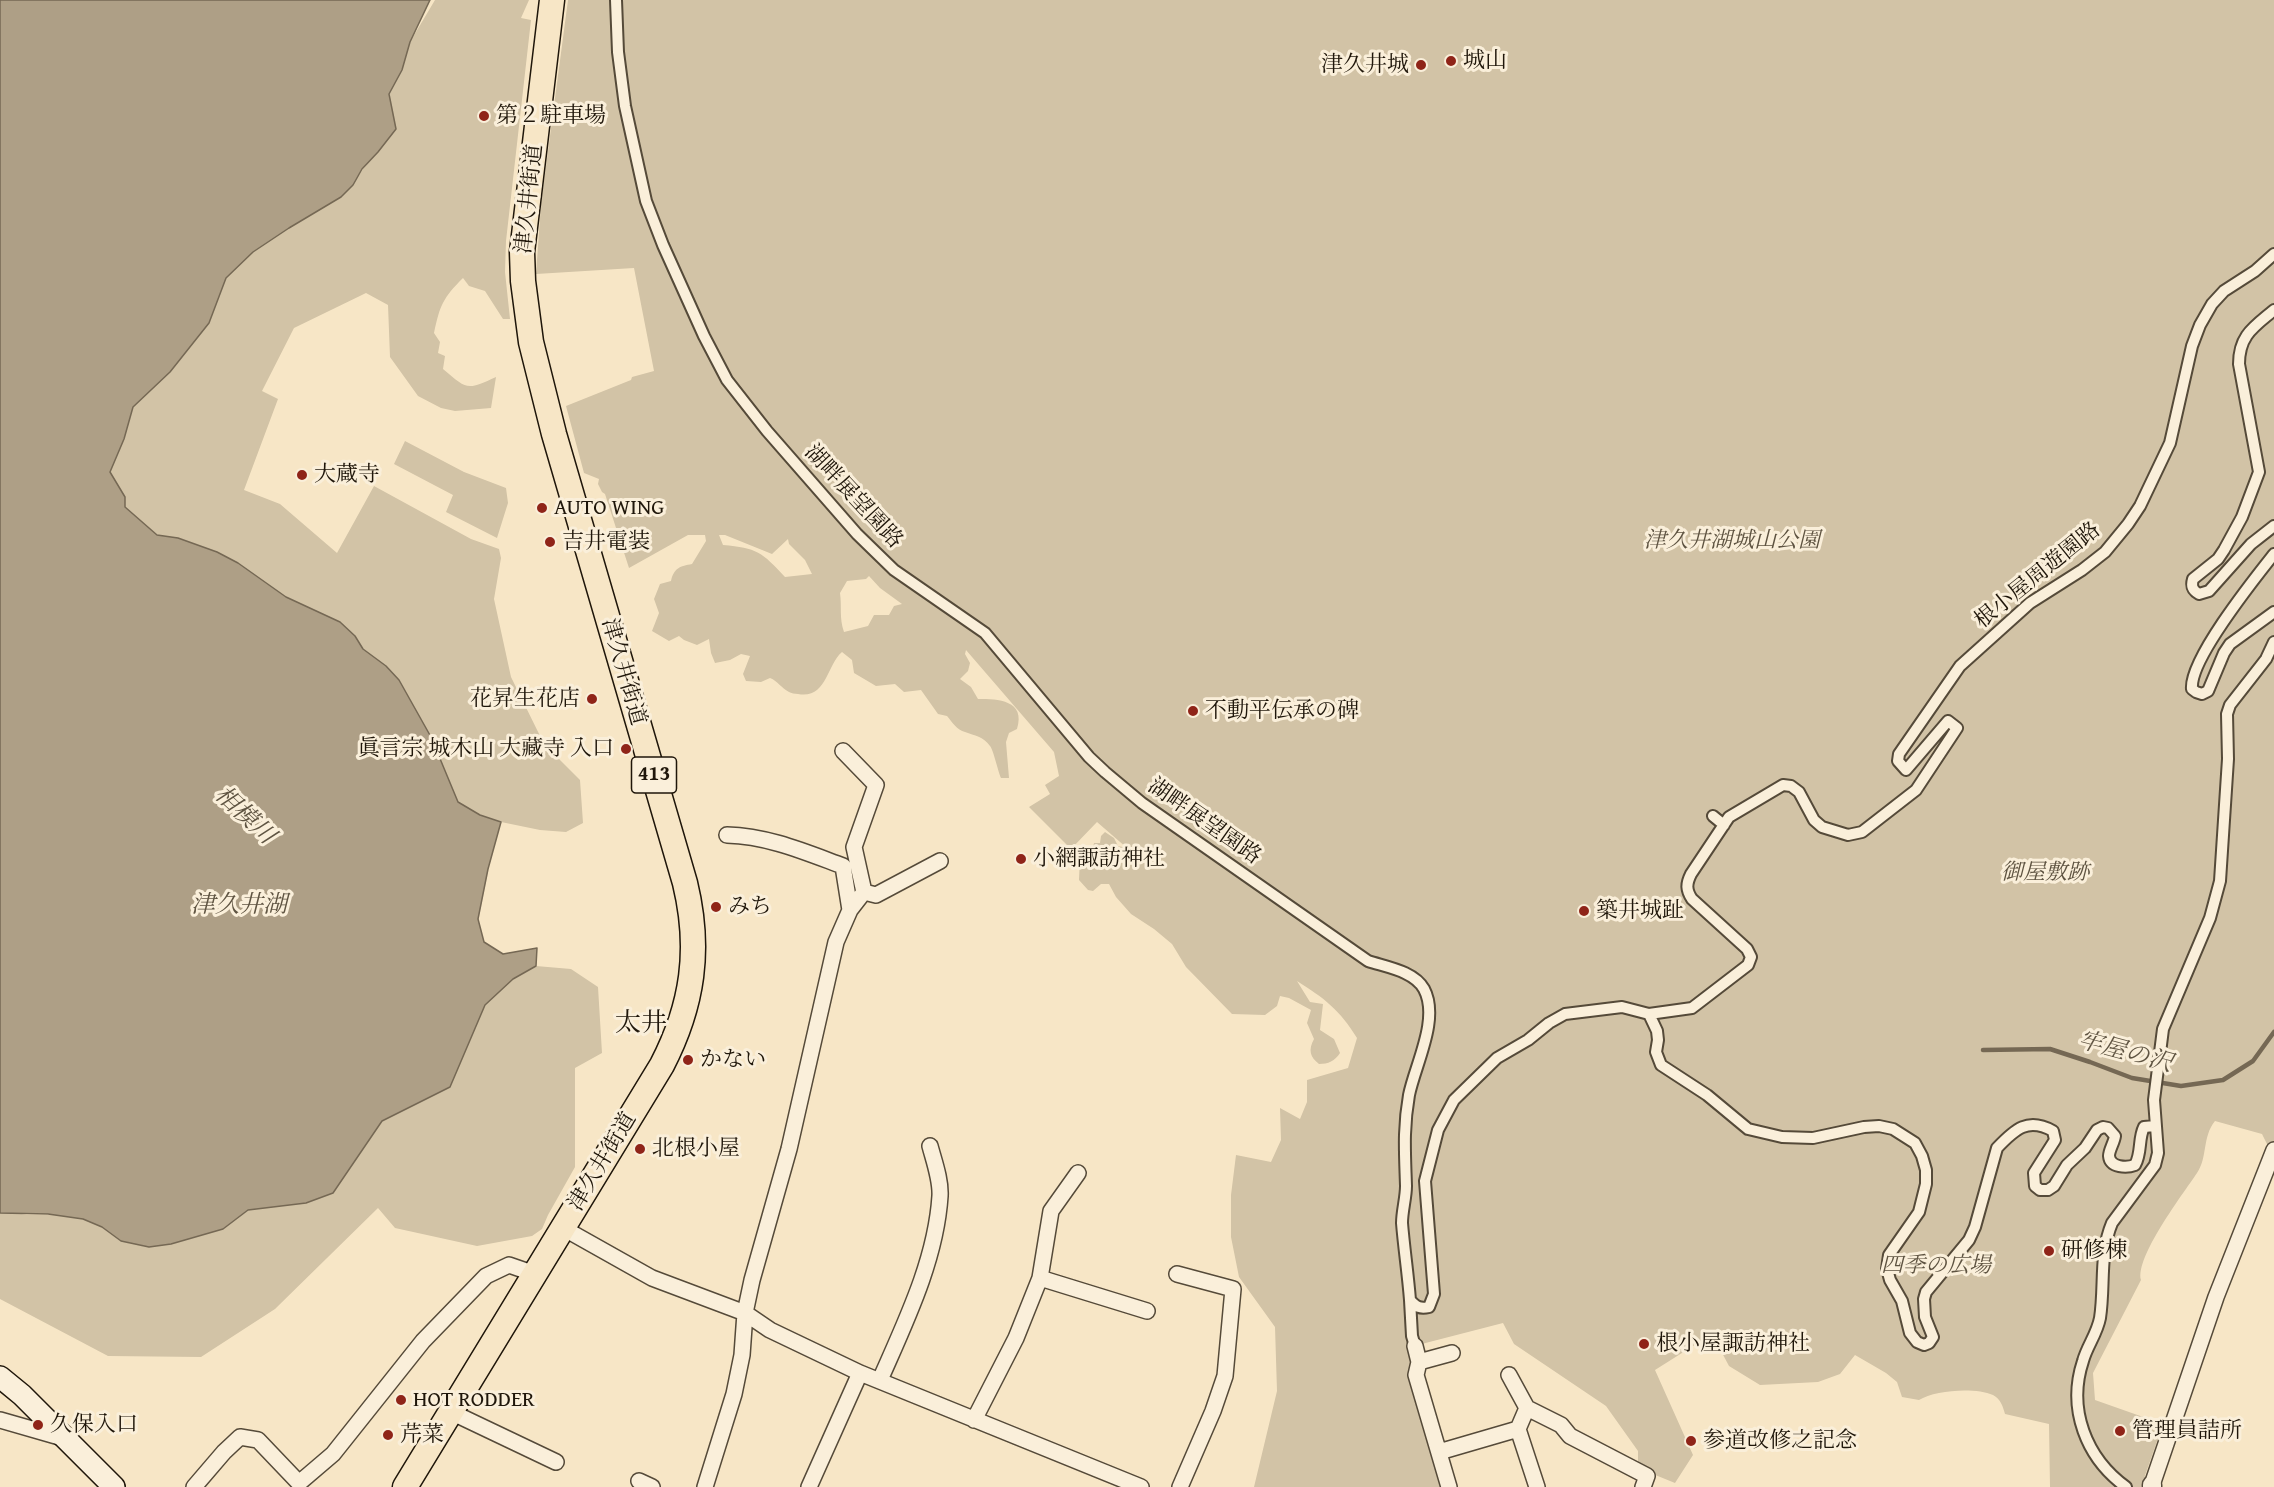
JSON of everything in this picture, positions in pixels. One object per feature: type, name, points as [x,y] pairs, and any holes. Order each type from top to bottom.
[{"type":"highway","name":"津久井街道","points":[[405,1487],[673,1045],[688,1000],[694,951],[691,913],[685,883],[554,434],[539,379],[527,313],[522,252],[552,0]]},
{"type":"main road","points":[[0,1377],[22,1395],[114,1487]]},
{"type":"street","name":"湖畔展望園路","points":[[616,0],[618,52],[625,106],[646,201],[704,336],[727,380],[767,431],[857,534],[894,570],[985,633],[1089,757],[1142,803],[1368,961],[1403,972],[1424,988],[1429,1002],[1428,1023],[1404,1124],[1406,1188],[1402,1221],[1414,1346]]},
{"type":"street","name":"根小屋周遊園路","points":[[1649,1014],[1692,1008],[1748,965],[1751,957],[1748,950],[1692,899],[1687,883],[1690,874],[1734,813],[1783,785],[1791,786],[1799,792],[1814,820],[1822,827],[1848,835],[1862,832],[1916,790],[1957,728],[1948,721],[1906,770],[1898,761],[1899,754],[1960,666],[2030,603],[2082,570],[2105,552],[2128,524],[2140,506],[2170,442],[2192,346],[2200,325],[2212,304],[2224,291],[2255,271],[2274,254]]},
{"type":"street","points":[[2274,310],[2242,340],[2239,352],[2244,394],[2259,472],[2242,517],[2218,559],[2193,579],[2194,591],[2199,594],[2210,591],[2252,544],[2274,526]]},
{"type":"street","points":[[2274,554],[2219,629],[2194,676],[2192,689],[2202,694],[2208,691],[2230,644],[2274,612]]},
{"type":"street","points":[[2126,1487],[2107,1471],[2091,1450],[2082,1428],[2078,1412],[2078,1387],[2082,1362],[2100,1317],[2103,1257],[2112,1222],[2155,1165],[2157,1153],[2154,1100],[2163,1029],[2206,928],[2220,881],[2228,759],[2227,714],[2230,705],[2266,659],[2274,642]]},
{"type":"street","points":[[843,751],[876,785],[854,847],[864,892]]},
{"type":"street","points":[[1713,816],[1724,825]]},
{"type":"street","points":[[727,835],[777,842],[843,866],[850,910]]},
{"type":"street","points":[[864,892],[876,895],[940,861]]},
{"type":"street","points":[[705,1487],[734,1394],[742,1355],[745,1313],[757,1258],[789,1149],[836,942],[850,910],[864,892]]},
{"type":"street","points":[[1411,1304],[1422,1309],[1429,1307],[1434,1294],[1425,1181],[1438,1130],[1454,1100],[1497,1058],[1565,1014],[1622,1006],[1649,1014],[1658,1031],[1656,1052],[1661,1065],[1724,1108],[1748,1129],[1782,1137],[1814,1138],[1879,1126],[1893,1129],[1915,1143],[1926,1170],[1926,1184],[1919,1212],[1889,1255],[1887,1269],[1890,1280],[1902,1301],[1910,1333],[1917,1342],[1924,1345],[1929,1343],[1933,1337],[1923,1307],[1926,1292],[1969,1240],[1975,1227],[1997,1148],[2006,1139],[2025,1125],[2043,1125],[2053,1131],[2055,1140],[2034,1173],[2033,1181],[2040,1190],[2048,1190],[2054,1186],[2067,1165],[2085,1148],[2097,1130],[2103,1127],[2113,1132],[2115,1136],[2109,1154],[2110,1159],[2114,1164],[2128,1167],[2135,1165],[2139,1158],[2141,1132],[2144,1127],[2155,1126]]},
{"type":"street","points":[[880,1380],[908,1315],[932,1244],[940,1194],[930,1146]]},
{"type":"street","points":[[2152,1486],[2216,1297],[2274,1150]]},
{"type":"street","points":[[974,1419],[1016,1338],[1040,1278],[1051,1211],[1078,1173]]},
{"type":"street","points":[[563,1228],[652,1278],[673,1288],[745,1313],[770,1330],[860,1373],[1141,1487]]},
{"type":"street","points":[[194,1487],[240,1437],[258,1440],[299,1484],[333,1454],[423,1341],[486,1276],[509,1265],[535,1274]]},
{"type":"street","points":[[1176,1274],[1233,1289],[1225,1376],[1213,1411],[1179,1487]]},
{"type":"street","points":[[1040,1278],[1147,1311]]},
{"type":"street","points":[[1414,1346],[1419,1362],[1416,1375],[1449,1487]]},
{"type":"street","points":[[1419,1362],[1452,1353]]},
{"type":"street","points":[[808,1487],[860,1373]]},
{"type":"street","points":[[1509,1375],[1527,1408],[1561,1425],[1570,1436],[1647,1476],[1643,1487]]},
{"type":"street","points":[[1527,1408],[1518,1429],[1537,1487]]},
{"type":"street","points":[[451,1412],[556,1462]]},
{"type":"street","points":[[0,1420],[65,1439]]},
{"type":"street","points":[[1439,1452],[1518,1429]]},
{"type":"green space","points":[[435,0],[529,0],[521,18],[531,20],[506,241],[505,272],[510,319],[503,319],[485,291],[469,286],[463,278],[443,302],[434,333],[440,342],[438,353],[445,356],[443,369],[457,381],[472,386],[496,377],[491,408],[455,411],[441,408],[418,396],[390,357],[388,305],[366,293],[294,328],[262,391],[278,399],[244,490],[280,504],[337,553],[374,486],[471,539],[499,549],[501,558],[494,599],[511,677],[544,744],[580,780],[583,823],[566,832],[540,830],[501,822],[480,815],[458,802],[431,737],[399,680],[386,666],[363,649],[355,636],[340,622],[286,597],[238,563],[178,538],[157,535],[125,507],[110,472],[124,439],[133,407],[170,372],[209,323],[226,278],[253,252],[353,185],[396,129],[389,94],[402,70],[410,42]]},
{"type":"green space","name":"津久井湖城山公園","points":[[568,0],[2274,0],[2274,1143],[2269,1148],[2262,1134],[2215,1121],[2208,1134],[2200,1167],[2152,1242],[2141,1270],[2141,1280],[2093,1373],[2095,1400],[2163,1424],[2141,1487],[2050,1487],[2049,1424],[2005,1414],[2000,1401],[1993,1395],[1966,1390],[1935,1394],[1919,1400],[1902,1397],[1897,1382],[1855,1355],[1840,1374],[1818,1382],[1760,1385],[1729,1366],[1712,1334],[1655,1370],[1693,1455],[1675,1483],[1643,1470],[1638,1464],[1638,1451],[1606,1406],[1514,1344],[1503,1323],[1410,1347],[1414,1361],[1409,1371],[1442,1487],[1254,1487],[1277,1391],[1275,1327],[1239,1277],[1231,1237],[1231,1195],[1236,1155],[1271,1162],[1281,1140],[1280,1108],[1300,1119],[1307,1102],[1307,1080],[1348,1068],[1357,1038],[1331,1005],[1297,981],[1310,1002],[1323,1004],[1320,1030],[1334,1039],[1340,1053],[1331,1062],[1319,1064],[1311,1053],[1314,1039],[1307,1023],[1311,1010],[1289,998],[1280,996],[1277,1006],[1265,1015],[1232,1014],[1186,967],[1172,944],[1131,914],[1116,897],[1109,884],[1101,884],[1093,891],[1088,890],[1079,880],[1080,857],[1084,856],[1086,849],[1093,848],[1094,843],[1100,843],[1101,836],[1105,832],[1114,838],[1118,846],[1127,848],[1097,822],[1071,849],[1029,807],[1050,794],[1045,785],[1059,776],[1054,752],[966,650],[965,654],[970,663],[968,671],[960,679],[971,687],[978,699],[1002,701],[1014,707],[1018,712],[1017,729],[1009,733],[1006,742],[1009,778],[1001,778],[993,751],[985,740],[960,730],[947,716],[938,714],[921,690],[904,692],[895,684],[876,686],[854,673],[852,660],[842,652],[815,692],[796,694],[786,690],[770,678],[761,682],[746,681],[743,674],[750,656],[741,654],[730,660],[715,663],[709,639],[697,645],[679,636],[669,641],[652,631],[659,613],[654,599],[660,584],[671,581],[678,568],[692,564],[706,541],[705,535],[688,535],[629,568],[605,494],[598,484],[599,479],[584,473],[566,406],[631,380],[632,377],[654,371],[634,268],[536,274],[541,204]],"holes":[[[719,535],[725,535],[772,554],[788,539],[789,544],[805,560],[812,574],[785,577],[758,553],[723,545]],[[869,576],[880,588],[902,604],[894,606],[889,615],[874,615],[868,626],[844,632],[840,593],[847,581],[866,579]]]},
{"type":"green space","points":[[405,441],[464,472],[506,488],[508,503],[497,538],[446,512],[453,495],[394,464]]},
{"type":"green space","points":[[536,966],[571,969],[598,987],[602,1053],[575,1068],[575,1167],[542,1229],[532,1236],[477,1246],[395,1228],[378,1208],[275,1309],[201,1357],[108,1356],[0,1299],[0,1210],[27,1215],[84,1215],[249,1206],[384,1117],[486,1001],[515,975]]},
{"type":"water","name":"津久井湖","points":[[0,0],[430,0],[410,42],[402,70],[389,94],[396,129],[341,197],[253,252],[226,278],[209,323],[170,372],[133,407],[124,439],[110,472],[125,497],[125,507],[157,535],[178,538],[217,552],[238,563],[286,597],[340,622],[355,636],[363,649],[386,666],[399,680],[431,737],[458,802],[480,815],[501,822],[488,869],[478,919],[484,942],[503,954],[537,948],[536,966],[513,979],[485,1005],[450,1087],[382,1121],[333,1193],[306,1203],[248,1210],[223,1229],[171,1244],[149,1247],[121,1241],[102,1227],[83,1219],[48,1214],[0,1213]]},
{"type":"waterway","name":"牢屋の沢","points":[[1983,1050],[2050,1049],[2132,1078],[2181,1086],[2223,1080],[2253,1061],[2274,1032]]},
{"type":"place","name":"城山","points":[[1451,61]]},
{"type":"place","name":"津久井城","points":[[1421,65]]},
{"type":"place","name":"第２駐車場","points":[[484,116]]},
{"type":"place","name":"大蔵寺","points":[[302,475]]},
{"type":"place","name":"AUTO WING","points":[[542,508]]},
{"type":"place","name":"吉井電装","points":[[550,542]]},
{"type":"place","name":"花昇生花店","points":[[592,699]]},
{"type":"place","name":"不動平伝承の碑","points":[[1193,711]]},
{"type":"place","name":"眞言宗 城木山 大藏寺 入口","points":[[626,749]]},
{"type":"place","name":"小網諏訪神社","points":[[1021,859]]},
{"type":"place","name":"みち","points":[[716,907]]},
{"type":"place","name":"築井城趾","points":[[1584,911]]},
{"type":"place","name":"かない","points":[[688,1060]]},
{"type":"place","name":"北根小屋","points":[[640,1149]]},
{"type":"place","name":"研修棟","points":[[2049,1251]]},
{"type":"place","name":"根小屋諏訪神社","points":[[1644,1344]]},
{"type":"place","name":"HOT RODDER","points":[[401,1400]]},
{"type":"place","name":"久保入口","points":[[38,1425]]},
{"type":"place","name":"管理員詰所","points":[[2120,1431]]},
{"type":"place","name":"芹菜","points":[[388,1435]]},
{"type":"place","name":"参道改修之記念","points":[[1691,1441]]},
{"type":"district","name":"太井","points":[[641,1024]]},
{"type":"water label","name":"相模川","points":[[244,816]]},
{"type":"park label","name":"御屋敷跡","points":[[2045,873]]},
{"type":"park label","name":"四季の広場","points":[[1936,1266]]}]
